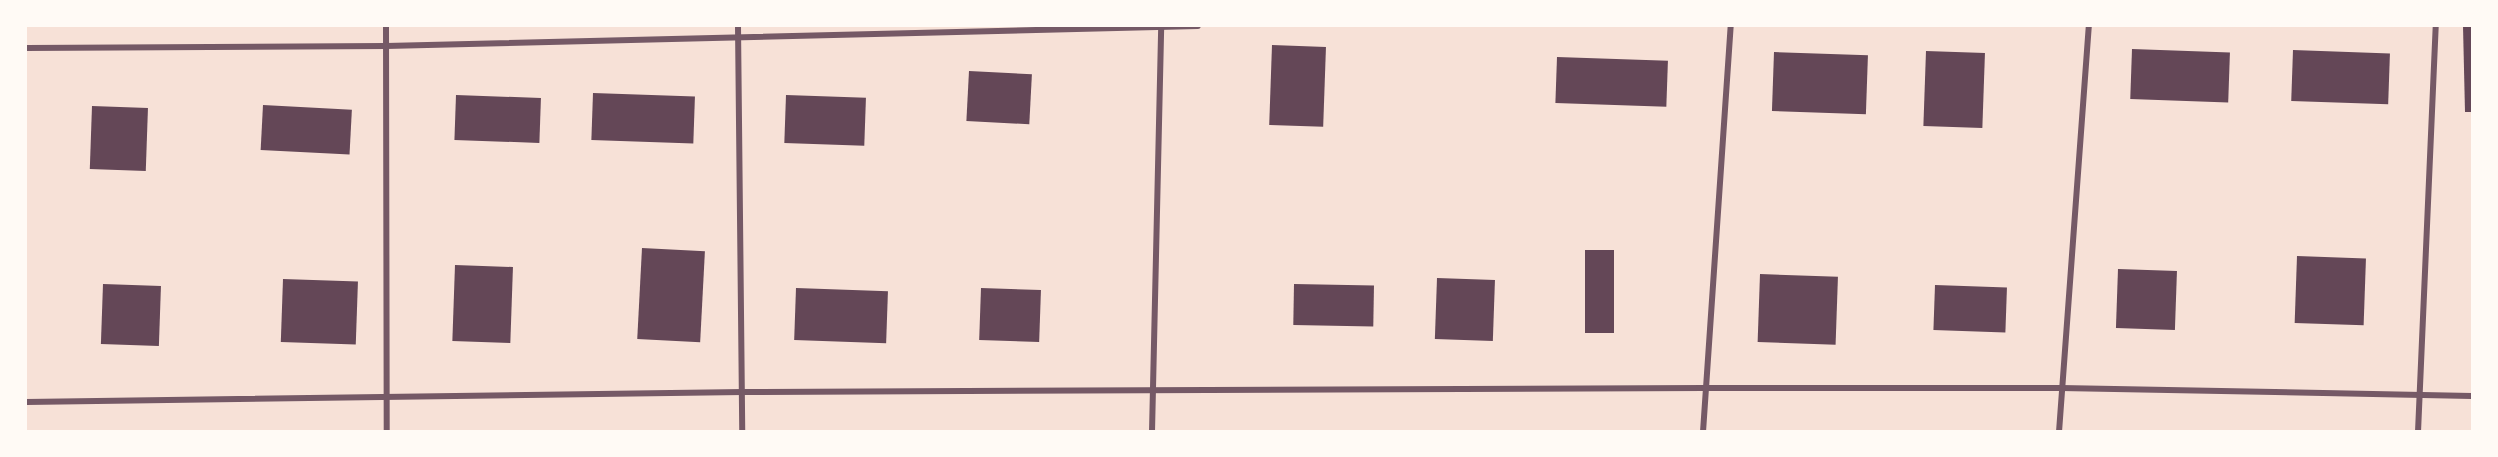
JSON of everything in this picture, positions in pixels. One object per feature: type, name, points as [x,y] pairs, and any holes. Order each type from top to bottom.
[{"type":"street","points":[[386,26],[387,432]]},
{"type":"street","points":[[738,26],[742,432]]},
{"type":"street","points":[[26,48],[386,46],[1198,26]]},
{"type":"street","points":[[1703,432],[1704,388],[1731,26]]},
{"type":"street","points":[[2059,432],[2089,26]]},
{"type":"street","points":[[2418,432],[2436,26]]},
{"type":"street","points":[[1152,432],[1161,27]]},
{"type":"street","points":[[26,402],[387,399],[743,392],[1704,388],[2061,388],[2472,396]]},
{"type":"building","points":[[2463,26],[2472,26],[2472,112],[2465,112]]},
{"type":"building","points":[[1272,45],[1326,47],[1323,127],[1269,125]]},
{"type":"building","points":[[2132,49],[2230,52],[2228,102],[2130,99]]},
{"type":"building","points":[[2293,50],[2390,53],[2388,104],[2291,101]]},
{"type":"building","points":[[1926,51],[1985,53],[1982,128],[1923,126]]},
{"type":"building","points":[[1774,52],[1868,55],[1866,114],[1772,111]]},
{"type":"building","points":[[1557,57],[1668,61],[1666,107],[1555,103]]},
{"type":"building","points":[[969,71],[1032,74],[1029,124],[966,121]]},
{"type":"building","points":[[593,93],[695,97],[693,144],[591,140]]},
{"type":"building","points":[[456,95],[541,98],[539,143],[454,140]]},
{"type":"building","points":[[786,95],[866,98],[864,146],[784,143]]},
{"type":"building","points":[[263,105],[352,110],[350,155],[261,150]]},
{"type":"building","points":[[92,106],[148,108],[146,171],[90,169]]},
{"type":"building","points":[[642,248],[705,251],[700,342],[637,339]]},
{"type":"building","points":[[1585,250],[1614,250],[1614,333],[1585,333]]},
{"type":"building","points":[[2297,256],[2366,258],[2364,325],[2295,323]]},
{"type":"building","points":[[455,265],[513,267],[510,343],[452,341]]},
{"type":"building","points":[[2118,269],[2177,271],[2175,330],[2116,328]]},
{"type":"building","points":[[1760,274],[1838,277],[1836,345],[1758,342]]},
{"type":"building","points":[[1437,278],[1495,280],[1493,341],[1435,339]]},
{"type":"building","points":[[283,279],[358,282],[356,345],[281,342]]},
{"type":"building","points":[[103,284],[161,286],[159,346],[101,344]]},
{"type":"building","points":[[1294,284],[1374,285],[1373,326],[1293,325]]},
{"type":"building","points":[[1935,285],[2007,288],[2005,332],[1933,330]]},
{"type":"building","points":[[796,288],[888,291],[886,343],[794,340]]},
{"type":"building","points":[[981,288],[1041,290],[1039,342],[979,340]]}]
